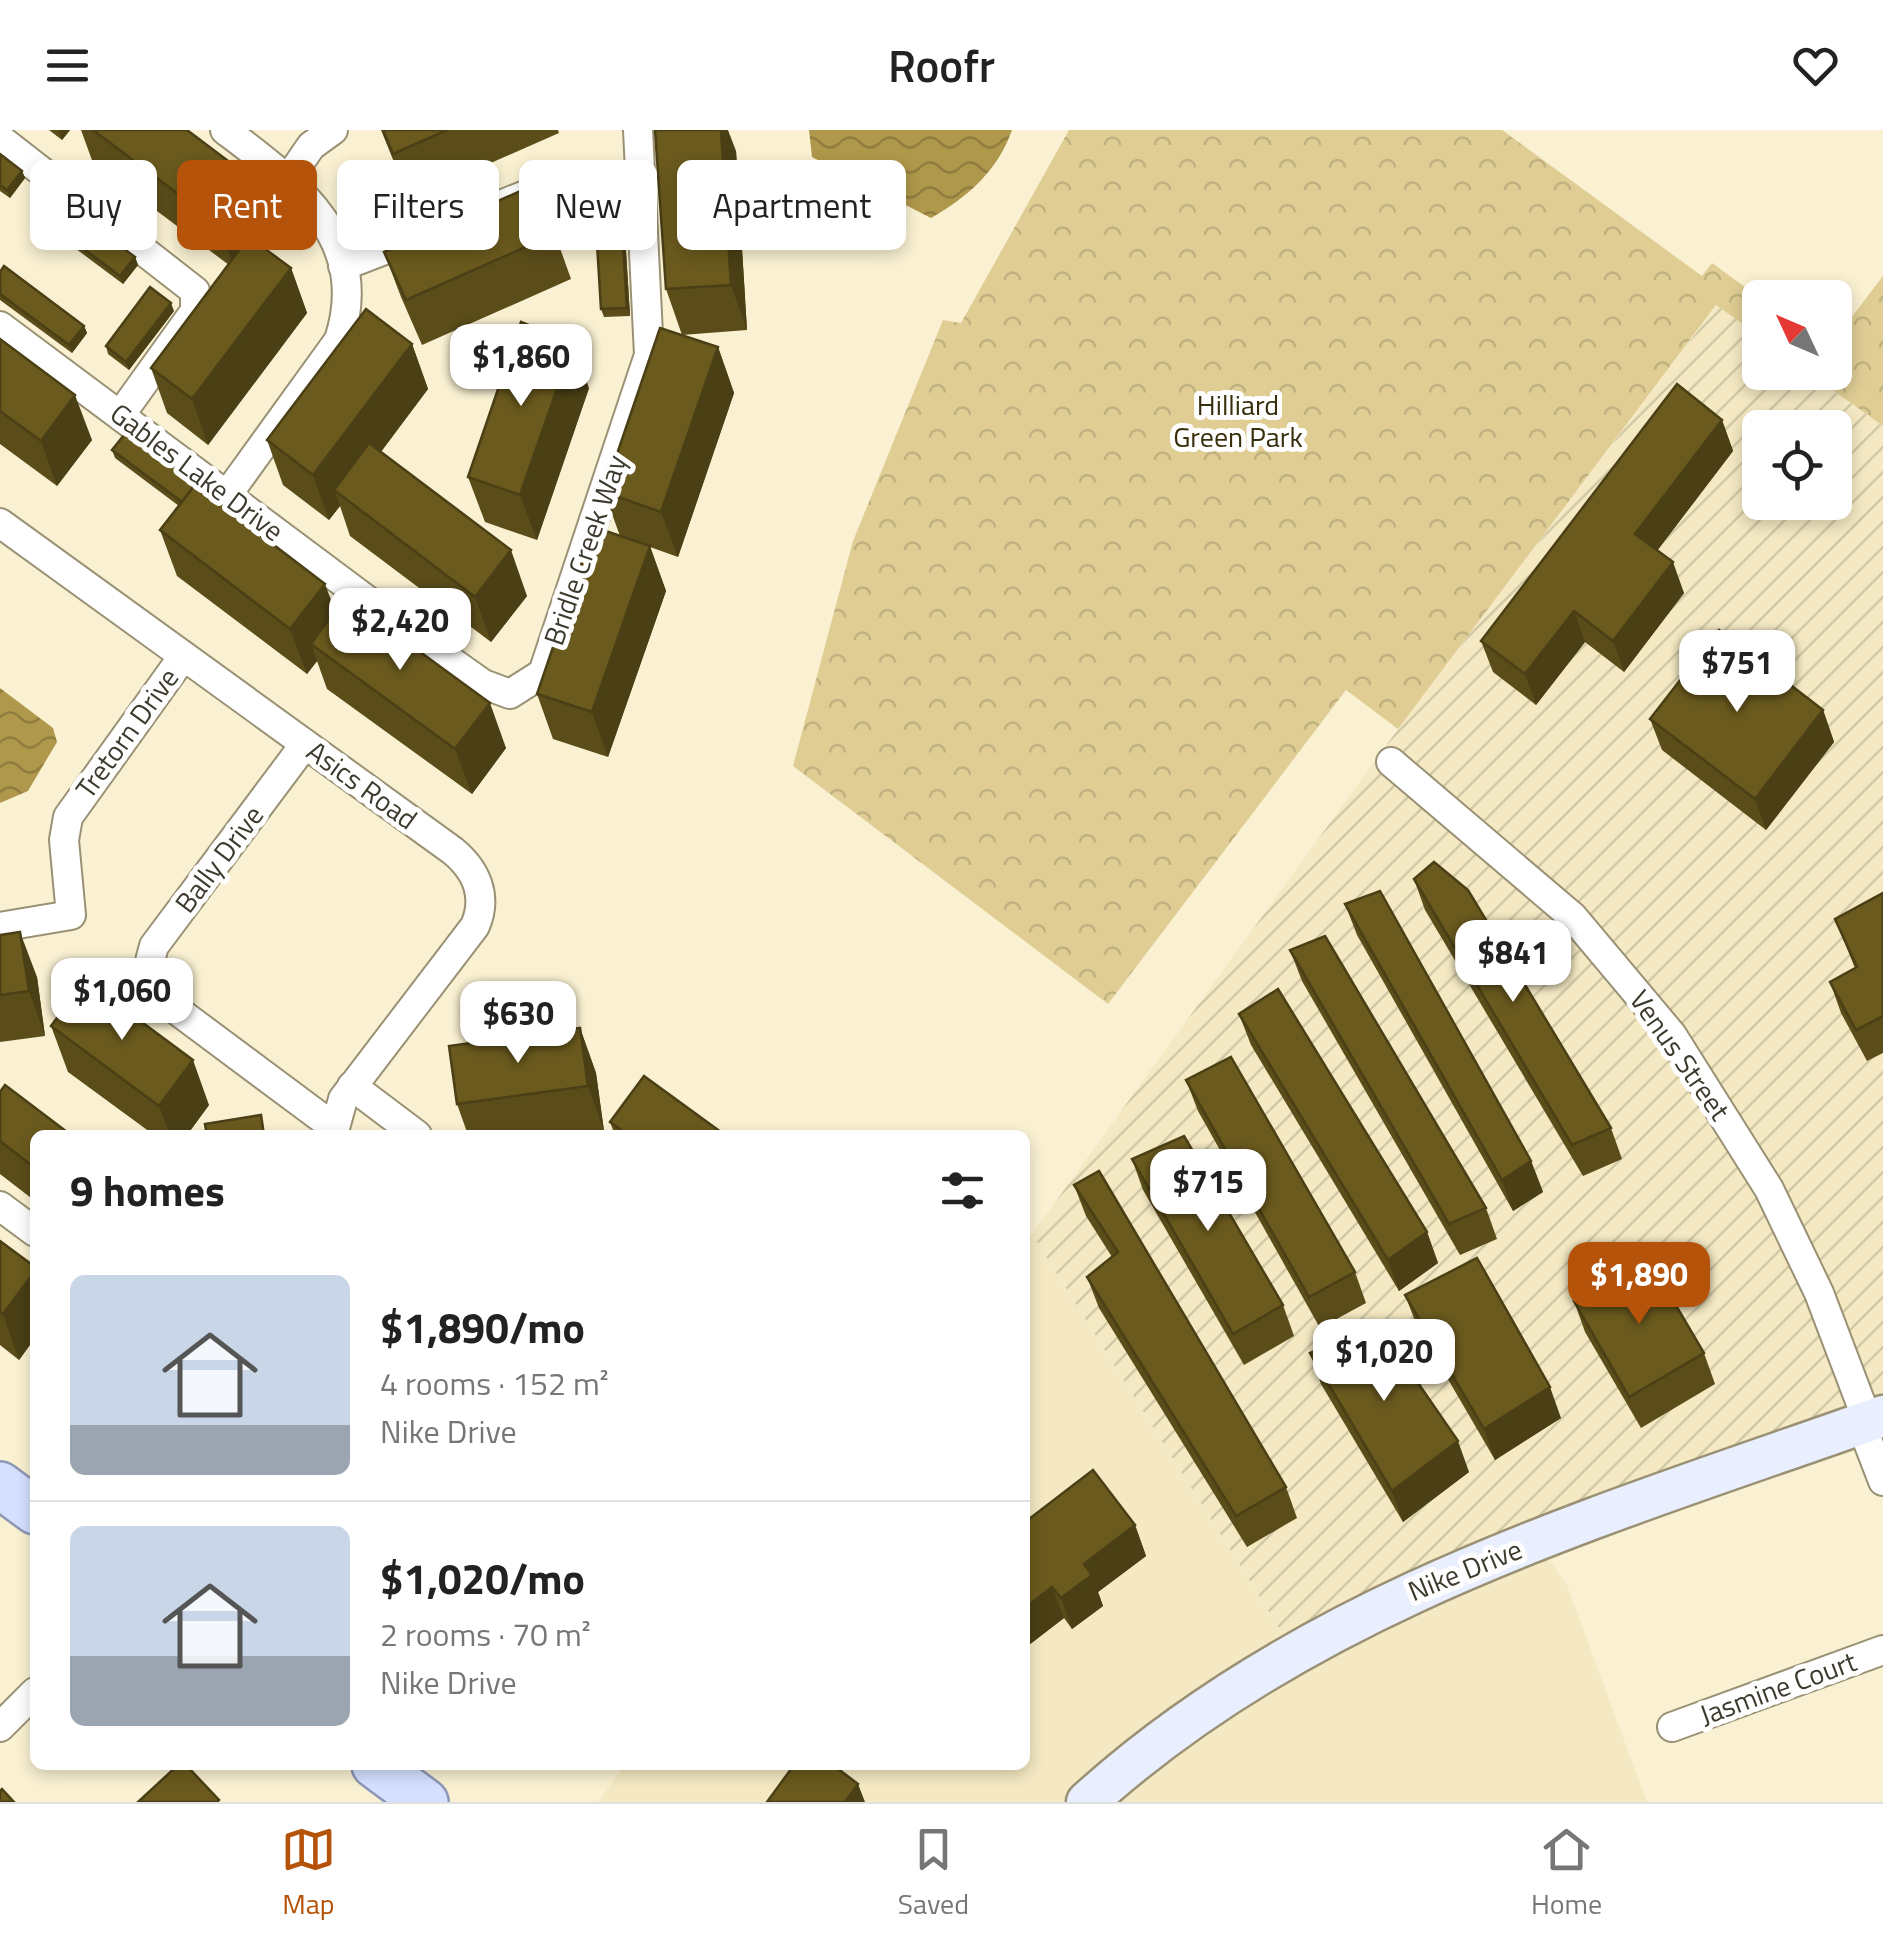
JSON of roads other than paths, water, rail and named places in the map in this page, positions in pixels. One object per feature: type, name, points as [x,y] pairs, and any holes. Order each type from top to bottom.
[{"type":"main road","points":[[0,1484],[30,1507]]},
{"type":"main road","points":[[383,1770],[425,1802]]},
{"type":"street","points":[[225,130],[264,160]]},
{"type":"street","points":[[302,160],[332,130]]},
{"type":"street","name":"Bridle Creek Way","points":[[638,130],[639,160]]},
{"type":"street","points":[[0,139],[195,291],[195,312],[121,414]]},
{"type":"street","points":[[343,266],[519,197]]},
{"type":"street","points":[[227,495],[339,340],[346,316],[343,266],[328,224],[317,211]]},
{"type":"street","name":"Bridle Creek Way","points":[[544,673],[649,355],[643,250]]},
{"type":"street","name":"Gables Lake Drive","points":[[0,326],[483,684],[510,694],[544,673]]},
{"type":"street","name":"Asics Road","points":[[0,524],[468,863],[476,875],[480,901],[475,926],[352,1086],[334,1130]]},
{"type":"street","name":"Tretorn Drive","points":[[0,927],[70,914],[64,840],[68,817],[182,658]]},
{"type":"street","name":"Bally Drive","points":[[305,744],[154,946],[146,980],[151,991],[333,1130]]},
{"type":"street","name":"Venus Street","points":[[1391,762],[1478,831],[1573,918],[1672,1035],[1770,1189],[1871,1421],[1883,1481]]},
{"type":"street","points":[[352,1086],[410,1130]]},
{"type":"street","points":[[0,1206],[30,1228]]},
{"type":"street","name":"Nike Drive","points":[[1087,1802],[1202,1712],[1361,1615],[1536,1541],[1871,1421]]},
{"type":"street","name":"Jasmine Court","points":[[1672,1727],[1883,1650]]},
{"type":"street","points":[[0,1726],[30,1697]]},
{"type":"water","points":[[809,130],[1012,130],[999,158],[980,181],[931,218],[906,205],[906,160],[812,157]]},
{"type":"water","points":[[0,688],[53,728],[57,742],[28,791],[0,803]]},
{"type":"park label","name":"Hilliard Green Park","points":[[1238,421]]}]
